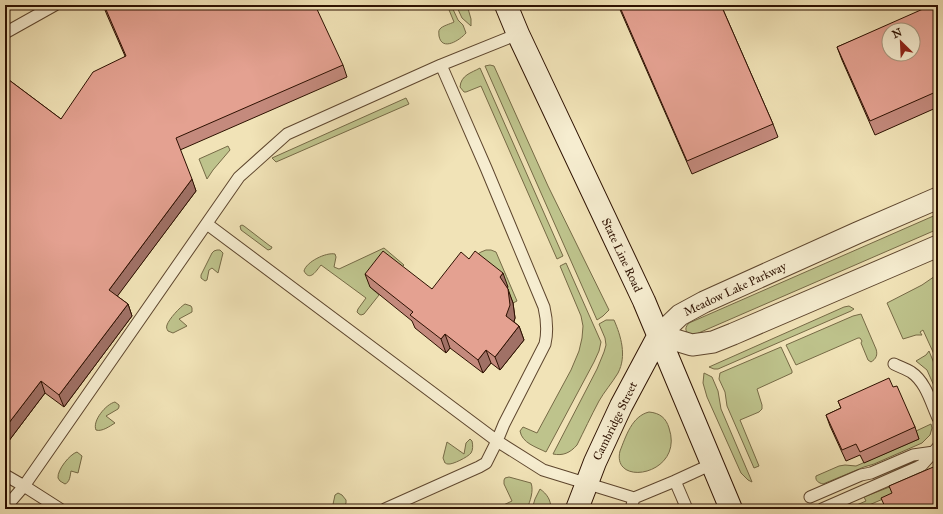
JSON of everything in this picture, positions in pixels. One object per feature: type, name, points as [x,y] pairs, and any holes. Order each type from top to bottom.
[{"type":"main road","name":"State Line Road","points":[[506,5],[518,34],[644,300],[732,509]]},
{"type":"main road","name":"Cambridge Street","points":[[577,509],[594,462],[621,406],[659,335]]},
{"type":"street","name":"Meadow Lake Parkway","points":[[659,335],[680,315],[704,302],[938,198]]},
{"type":"street","points":[[659,335],[692,345],[713,342],[938,246]]},
{"type":"lane","points":[[5,33],[55,5]]},
{"type":"lane","points":[[5,508],[24,486],[239,177],[287,134],[441,65],[518,34]]},
{"type":"lane","points":[[385,509],[486,463],[545,344],[548,328],[544,307],[441,65]]},
{"type":"lane","points":[[207,224],[497,441],[543,470],[587,483],[632,504],[675,481],[712,464]]},
{"type":"lane","points":[[894,364],[910,371],[918,378],[924,387],[938,418]]},
{"type":"lane","points":[[810,497],[913,455],[936,449]]},
{"type":"lane","points":[[822,509],[922,465],[936,449]]},
{"type":"lane","points":[[5,475],[60,509]]},
{"type":"lane","points":[[675,481],[687,509]]},
{"type":"green space","points":[[447,5],[451,5],[466,33],[460,39],[447,44],[441,41],[439,30],[442,27],[454,22]]},
{"type":"green space","points":[[456,5],[467,5],[471,19],[471,26],[462,18]]},
{"type":"green space","points":[[485,66],[494,66],[548,186],[609,310],[597,320]]},
{"type":"green space","points":[[480,68],[563,256],[557,259],[481,86],[466,92],[464,92],[460,87],[464,77]]},
{"type":"green space","points":[[406,98],[409,104],[276,162],[272,158]]},
{"type":"green space","points":[[228,146],[230,150],[207,179],[199,159]]},
{"type":"green space","points":[[938,214],[938,229],[694,335],[689,334],[686,331],[686,327],[689,323]]},
{"type":"green space","points":[[242,225],[272,247],[271,249],[268,250],[241,230],[240,226]]},
{"type":"green space","points":[[384,248],[404,265],[397,272],[370,287],[379,295],[364,314],[361,315],[357,312],[366,298],[321,265],[311,276],[308,276],[304,271],[308,264],[322,256],[335,254],[336,257],[334,267],[339,269]]},
{"type":"green space","points":[[220,250],[223,253],[218,273],[212,268],[209,270],[207,280],[205,281],[201,278],[201,275],[212,253]]},
{"type":"green space","points":[[486,250],[496,252],[517,301],[513,303],[504,293],[508,287],[466,261]]},
{"type":"green space","points":[[566,263],[601,342],[594,362],[546,452],[526,442],[520,431],[523,427],[537,433],[571,370],[579,351],[583,326],[581,316],[560,266]]},
{"type":"green space","points":[[938,274],[938,363],[923,330],[920,332],[922,335],[916,335],[903,339],[887,303],[922,285]]},
{"type":"green space","points":[[185,304],[191,306],[192,312],[179,319],[187,326],[173,333],[168,331],[168,322]]},
{"type":"green space","points":[[849,306],[854,309],[718,369],[709,367],[844,307]]},
{"type":"green space","points":[[861,314],[877,351],[876,357],[873,361],[871,362],[868,360],[861,343],[862,341],[858,338],[796,365],[786,345],[853,316]]},
{"type":"green space","points":[[606,320],[614,320],[619,333],[623,353],[621,366],[599,401],[577,445],[566,453],[560,455],[553,454],[597,369],[604,352],[606,345],[605,338],[599,324]]},
{"type":"green space","points":[[781,347],[792,373],[757,389],[762,409],[759,412],[740,420],[759,466],[754,468],[727,406],[725,392],[719,379],[720,373]]},
{"type":"green space","points":[[929,351],[938,373],[938,395],[927,370],[916,361],[926,355]]},
{"type":"green space","points":[[704,373],[712,377],[718,391],[721,409],[752,482],[741,473],[707,397],[703,383]]},
{"type":"green space","points":[[115,402],[119,405],[118,409],[106,416],[115,423],[103,429],[96,430],[96,422],[101,413],[111,403]]},
{"type":"green space","points":[[649,412],[659,415],[668,424],[671,444],[667,457],[658,466],[647,471],[636,472],[626,470],[620,463],[620,451],[622,445],[630,427],[634,422],[643,414]]},
{"type":"green space","points":[[931,424],[932,428],[930,435],[922,443],[823,484],[816,479],[816,476],[839,466],[856,466],[919,439],[916,431]]},
{"type":"green space","points":[[470,439],[473,447],[472,452],[469,455],[453,463],[445,463],[443,458],[447,442],[464,454],[466,443]]},
{"type":"green space","points":[[77,452],[82,456],[78,473],[71,471],[69,480],[65,484],[60,481],[58,475],[68,459]]},
{"type":"green space","points":[[938,468],[938,475],[860,509],[836,509],[850,503],[852,507],[866,501],[864,497]]},
{"type":"green space","points":[[509,477],[531,483],[532,493],[527,509],[495,509],[512,501],[504,484],[505,478]]},
{"type":"green space","points":[[540,489],[548,498],[551,509],[532,509]]},
{"type":"green space","points":[[338,493],[346,500],[346,503],[343,509],[332,509],[335,495]]},
{"type":"building","points":[[104,5],[315,5],[343,65],[176,138],[192,179],[109,290],[128,304],[59,395],[41,381],[5,428],[5,77],[61,119],[93,72],[126,56]]},
{"type":"building","points":[[619,5],[721,5],[773,124],[687,161]]},
{"type":"building","points":[[932,5],[938,5],[938,91],[870,121],[837,47],[881,28],[881,62],[921,62],[921,22],[894,22]]},
{"type":"building","points":[[383,251],[432,289],[461,252],[469,259],[475,251],[503,273],[500,277],[508,289],[510,305],[506,316],[519,326],[495,357],[486,350],[478,360],[445,334],[441,339],[410,315],[413,312],[365,274]]},
{"type":"building","points":[[889,378],[893,387],[897,386],[915,427],[860,452],[856,444],[842,450],[826,415],[841,408],[838,401]]},
{"type":"building","points":[[938,465],[938,509],[886,509],[881,498],[892,493],[889,486]]}]
